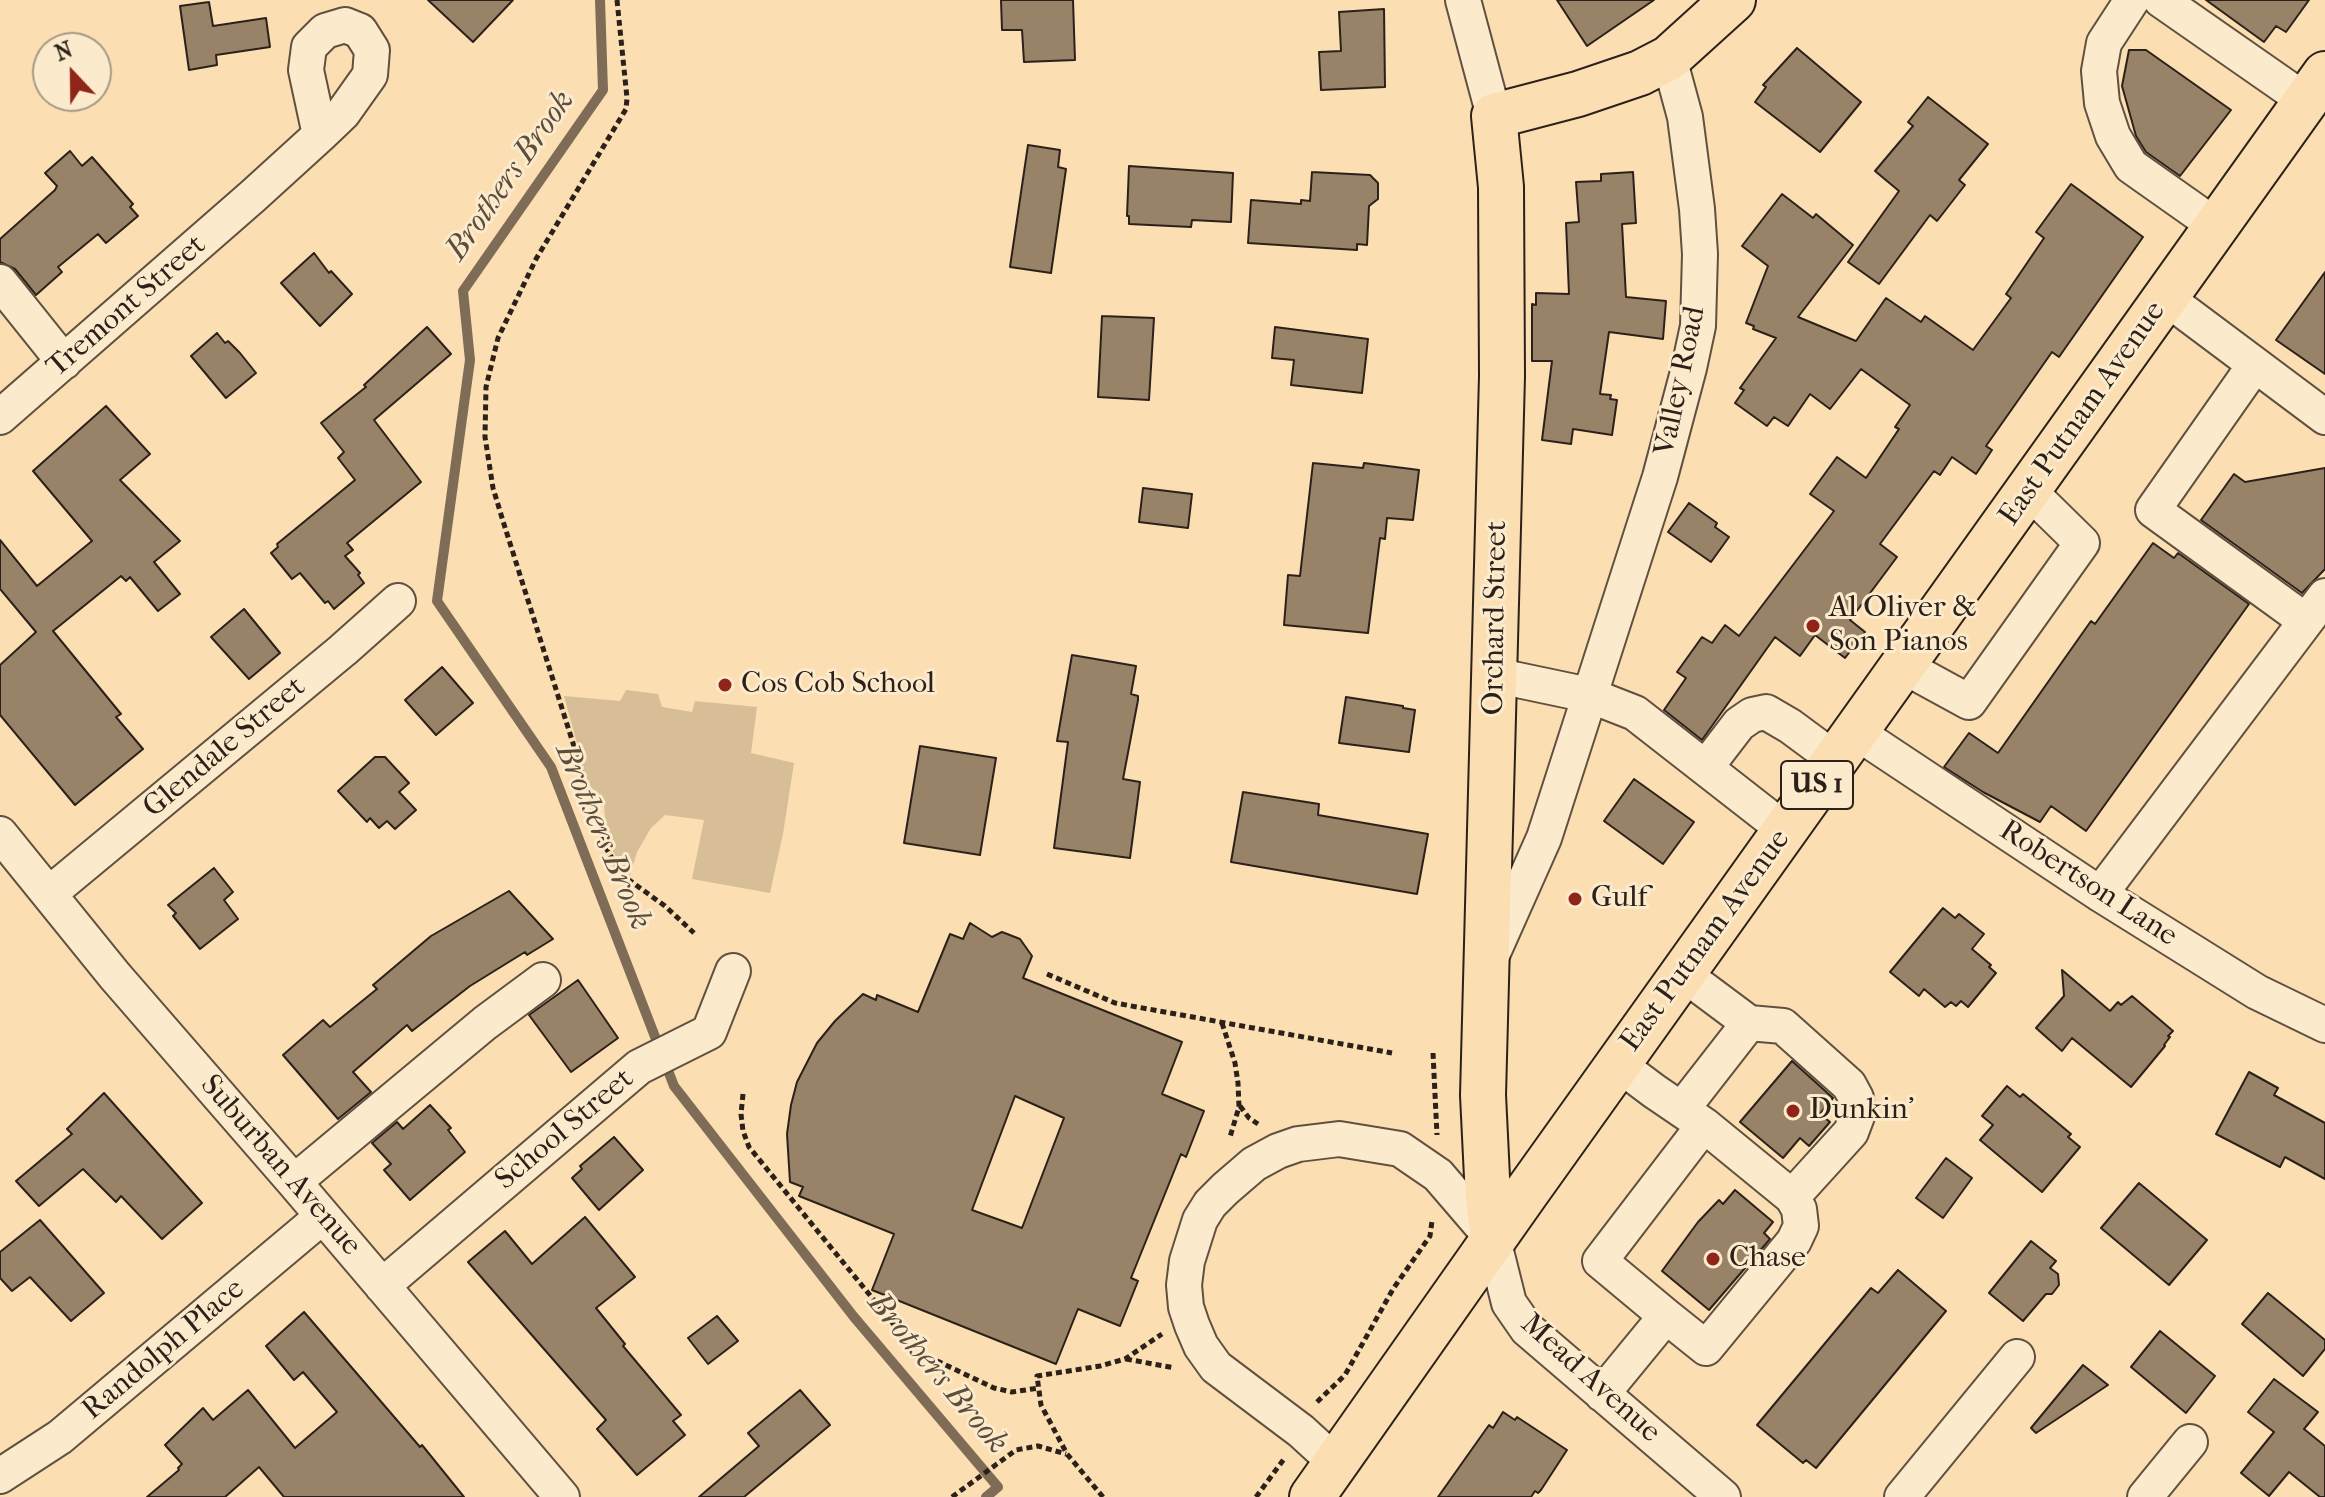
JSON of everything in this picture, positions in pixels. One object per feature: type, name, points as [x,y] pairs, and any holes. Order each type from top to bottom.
[{"type":"main road","points":[[1494,116],[1614,83],[1669,58],[1733,0]]},
{"type":"main road","name":"East Putnam Avenue","points":[[1324,1480],[1682,973],[2315,88]]},
{"type":"main road","name":"Orchard Street","points":[[1493,1239],[1483,1095],[1502,376],[1501,187],[1494,116]]},
{"type":"street","name":"Orchard Street","points":[[1463,0],[1494,116]]},
{"type":"street","points":[[2132,0],[2104,43],[2099,71],[2102,103],[2113,136],[2131,166],[2216,226]]},
{"type":"street","points":[[2161,0],[2315,88]]},
{"type":"street","name":"Valley Road","points":[[1486,968],[1544,838],[1660,477],[1698,326],[1700,254],[1697,209],[1685,117],[1669,58]]},
{"type":"street","name":"Tremont Street","points":[[0,417],[320,135]]},
{"type":"street","points":[[0,282],[64,362]]},
{"type":"street","points":[[2166,298],[2325,417]]},
{"type":"street","points":[[2100,894],[2316,609],[2153,510],[2254,366]]},
{"type":"street","points":[[1903,666],[1969,702],[2082,543],[2029,491]]},
{"type":"street","name":"Glendale Street","points":[[50,893],[398,601]]},
{"type":"street","points":[[1494,675],[1589,695],[1635,713],[1785,830]]},
{"type":"street","name":"Robertson Lane","points":[[1706,767],[1739,724],[1752,715],[1766,712],[1790,726],[1846,746],[2100,894],[2257,992],[2325,1025]]},
{"type":"street","name":"Suburban Avenue","points":[[0,834],[115,976],[562,1497]]},
{"type":"street","name":"School Street","points":[[382,1286],[639,1067],[709,1032],[733,971]]},
{"type":"street","points":[[1682,973],[1749,1023],[1783,1026],[1849,1085],[1856,1098],[1857,1116],[1851,1132],[1792,1197]]},
{"type":"street","points":[[294,1182],[485,1023],[543,980]]},
{"type":"street","points":[[1618,1064],[1693,1117],[1792,1197],[1799,1209],[1801,1226],[1794,1241],[1706,1348],[1600,1261],[1693,1117],[1749,1023]]},
{"type":"street","points":[[1324,1480],[1301,1431],[1224,1374],[1201,1346],[1186,1307],[1184,1285],[1187,1261],[1200,1220],[1217,1197],[1254,1164],[1298,1144],[1339,1139],[1387,1145],[1418,1159],[1438,1175],[1493,1239]]},
{"type":"street","name":"Randolph Place","points":[[0,1476],[60,1437],[323,1216]]},
{"type":"street","name":"Mead Avenue","points":[[1493,1239],[1509,1303],[1527,1329],[1723,1497]]},
{"type":"street","points":[[1602,1394],[1666,1316]]},
{"type":"street","points":[[1902,1497],[2017,1357]]},
{"type":"street","points":[[2145,1497],[2190,1442]]},
{"type":"path","points":[[617,0],[626,109],[536,259],[498,338],[486,387],[485,437],[493,488],[606,848],[622,875],[665,906],[694,933]]},
{"type":"path","points":[[1047,974],[1115,1003],[1392,1053]]},
{"type":"path","points":[[1222,1022],[1235,1063],[1239,1104],[1229,1141]]},
{"type":"path","points":[[1256,1497],[1301,1431],[1319,1398],[1345,1375],[1393,1289],[1430,1236],[1438,1175],[1433,1053]]},
{"type":"path","points":[[743,1094],[741,1114],[749,1147],[904,1337],[933,1359],[994,1388],[1012,1392],[1039,1388]]},
{"type":"path","points":[[1239,1104],[1249,1118],[1267,1126]]},
{"type":"path","points":[[1427,1131],[1437,1132]]},
{"type":"path","points":[[1103,1497],[1067,1454],[1041,1405],[1037,1376],[1125,1359],[1173,1325]]},
{"type":"path","points":[[1125,1359],[1179,1368]]},
{"type":"path","points":[[952,1497],[1016,1450],[1038,1446],[1067,1454]]},
{"type":"shaded area","points":[[626,690],[658,694],[662,707],[692,712],[695,701],[757,707],[751,753],[794,763],[770,893],[692,879],[704,820],[665,815],[651,828],[637,852],[629,879],[621,868],[606,836],[604,802],[588,783],[564,696],[620,701]]},
{"type":"building","points":[[428,0],[513,0],[473,42]]},
{"type":"building","points":[[1001,0],[1073,0],[1075,60],[1024,62],[1022,30],[1002,30]]},
{"type":"building","points":[[1557,0],[1654,0],[1587,46]]},
{"type":"building","points":[[2206,0],[2309,0],[2286,32],[2276,26],[2264,42]]},
{"type":"building","points":[[209,2],[213,26],[266,18],[270,47],[216,55],[217,65],[189,70],[180,6]]},
{"type":"building","points":[[1384,9],[1385,87],[1321,90],[1319,52],[1341,51],[1339,12]]},
{"type":"building","points":[[1797,48],[1861,102],[1820,152],[1755,102],[1766,87],[1763,85]]},
{"type":"building","points":[[2129,50],[2146,50],[2231,110],[2180,176],[2146,152],[2136,136],[2122,86]]},
{"type":"building","points":[[1928,97],[1988,144],[1959,180],[1965,185],[1937,221],[1930,215],[1879,284],[1848,262],[1899,191],[1875,171],[1913,126],[1908,122]]},
{"type":"building","points":[[1028,145],[1060,150],[1058,167],[1066,169],[1051,273],[1010,267]]},
{"type":"building","points":[[70,151],[82,166],[92,157],[133,204],[130,207],[138,216],[106,243],[98,234],[58,267],[62,272],[36,295],[15,269],[0,262],[0,239],[55,190],[57,186],[45,173]]},
{"type":"building","points":[[1129,166],[1233,173],[1231,222],[1192,220],[1191,227],[1129,224]]},
{"type":"building","points":[[1312,172],[1370,175],[1378,183],[1378,199],[1369,206],[1367,245],[1357,244],[1357,250],[1248,243],[1251,200],[1301,204],[1301,200],[1310,201]]},
{"type":"building","points":[[1633,172],[1636,223],[1622,224],[1626,297],[1666,301],[1663,339],[1609,332],[1600,394],[1611,395],[1610,399],[1617,400],[1612,435],[1573,429],[1571,444],[1542,440],[1552,361],[1532,361],[1532,304],[1536,305],[1536,293],[1569,294],[1566,223],[1579,222],[1576,182],[1601,181],[1601,174]]},
{"type":"building","points":[[2071,184],[2143,237],[2059,357],[2052,352],[1986,446],[1992,450],[1976,474],[1952,457],[1940,475],[1934,471],[1880,544],[1897,557],[1850,620],[1865,632],[1845,658],[1815,635],[1800,656],[1775,637],[1702,740],[1664,710],[1686,678],[1677,672],[1702,637],[1712,643],[1725,625],[1739,636],[1834,511],[1810,494],[1837,457],[1866,478],[1899,429],[1895,427],[1910,405],[1861,369],[1830,409],[1810,394],[1788,426],[1774,417],[1767,426],[1735,403],[1744,390],[1740,388],[1776,338],[1746,323],[1768,266],[1742,246],[1782,194],[1813,218],[1816,214],[1853,245],[1798,317],[1856,341],[1886,298],[1921,322],[1925,316],[1973,350],[2011,298],[2006,294],[2044,238],[2036,232]]},
{"type":"building","points":[[314,253],[329,273],[331,271],[352,294],[320,326],[281,283]]},
{"type":"building","points":[[2325,272],[2325,374],[2276,340]]},
{"type":"building","points":[[1102,316],[1154,318],[1149,400],[1098,397]]},
{"type":"building","points":[[427,327],[451,354],[374,420],[421,482],[347,543],[353,550],[345,556],[360,573],[358,575],[364,583],[334,609],[328,601],[325,603],[300,573],[292,579],[271,553],[278,547],[277,544],[355,480],[338,458],[344,452],[321,423],[366,387],[364,385]]},
{"type":"building","points":[[1275,327],[1368,339],[1362,393],[1291,385],[1294,360],[1272,358]]},
{"type":"building","points":[[217,333],[240,353],[256,373],[226,398],[191,356]]},
{"type":"building","points":[[106,406],[150,454],[120,480],[180,541],[154,562],[180,594],[158,611],[130,577],[126,581],[121,576],[53,631],[121,714],[116,717],[143,749],[75,805],[0,715],[0,665],[36,632],[0,589],[0,540],[37,586],[92,541],[33,471]]},
{"type":"building","points":[[1313,463],[1363,468],[1364,463],[1419,470],[1413,520],[1387,518],[1385,539],[1380,538],[1368,633],[1284,625],[1288,575],[1300,576]]},
{"type":"building","points":[[2325,468],[2325,569],[2302,593],[2201,520],[2234,474],[2245,482]]},
{"type":"building","points":[[1143,488],[1192,494],[1188,528],[1139,522]]},
{"type":"building","points":[[1689,503],[1717,523],[1715,527],[1729,537],[1711,562],[1668,532]]},
{"type":"building","points":[[2153,543],[2174,558],[2178,553],[2249,604],[2086,831],[2051,806],[2040,822],[1944,767],[1969,733],[1998,753],[2091,621],[2095,624]]},
{"type":"building","points":[[244,609],[280,653],[249,679],[211,637]]},
{"type":"building","points":[[1072,655],[1136,666],[1131,694],[1138,696],[1138,700],[1123,779],[1140,782],[1130,858],[1054,848],[1068,742],[1057,741]]},
{"type":"building","points":[[442,667],[473,703],[436,735],[405,700]]},
{"type":"building","points":[[1346,697],[1415,710],[1409,752],[1339,743]]},
{"type":"building","points":[[920,746],[996,758],[980,855],[904,843]]},
{"type":"building","points":[[375,757],[385,757],[409,783],[399,792],[416,810],[395,829],[387,821],[379,828],[370,818],[367,822],[338,791]]},
{"type":"building","points":[[1634,779],[1694,822],[1663,864],[1604,821]]},
{"type":"building","points":[[1243,792],[1319,804],[1318,815],[1428,834],[1417,894],[1231,862]]},
{"type":"building","points":[[214,868],[233,892],[224,900],[238,919],[200,949],[173,916],[176,913],[168,905]]},
{"type":"building","points":[[509,891],[553,939],[527,955],[525,952],[470,986],[412,1031],[407,1025],[353,1072],[371,1092],[338,1119],[283,1055],[323,1020],[330,1027],[377,989],[373,985],[431,936]]},
{"type":"building","points":[[1943,908],[1955,918],[1959,914],[1984,934],[1972,949],[1996,973],[1968,1007],[1961,1001],[1956,1006],[1951,1002],[1945,1007],[1924,989],[1919,996],[1890,972]]},
{"type":"building","points":[[970,923],[992,937],[1002,932],[1020,939],[1032,956],[1023,978],[1182,1042],[1162,1094],[1204,1111],[1186,1157],[1181,1154],[1131,1278],[1138,1281],[1120,1326],[1078,1309],[1056,1364],[872,1290],[894,1234],[799,1196],[803,1187],[790,1182],[787,1134],[791,1105],[797,1082],[817,1043],[863,994],[876,1000],[877,995],[918,1012],[950,934],[963,939]],"holes":[[[1015,1096],[1064,1118],[1022,1228],[972,1210]]]},
{"type":"building","points":[[2062,970],[2110,1011],[2118,1002],[2121,1005],[2132,996],[2173,1031],[2165,1046],[2131,1087],[2072,1038],[2062,1051],[2036,1028],[2064,996]]},
{"type":"building","points":[[578,980],[618,1038],[571,1072],[529,1015]]},
{"type":"building","points":[[1792,1061],[1833,1098],[1820,1114],[1830,1122],[1809,1146],[1800,1138],[1783,1158],[1740,1122]]},
{"type":"building","points":[[2249,1072],[2278,1088],[2274,1095],[2325,1123],[2325,1179],[2285,1157],[2280,1167],[2216,1134]]},
{"type":"building","points":[[2007,1086],[2020,1097],[2023,1094],[2071,1134],[2068,1137],[2080,1147],[2042,1192],[1980,1140],[1993,1125],[1982,1116]]},
{"type":"building","points":[[104,1093],[202,1203],[162,1239],[121,1196],[116,1202],[83,1169],[39,1206],[16,1181],[72,1134],[67,1129]]},
{"type":"building","points":[[430,1105],[451,1128],[448,1130],[465,1152],[410,1200],[384,1170],[391,1164],[372,1143],[397,1122],[403,1129]]},
{"type":"building","points":[[614,1137],[643,1170],[599,1210],[572,1178],[582,1169],[580,1166]]},
{"type":"building","points":[[1946,1158],[1972,1178],[1943,1218],[1916,1198]]},
{"type":"building","points":[[2139,1183],[2207,1240],[2169,1285],[2101,1228]]},
{"type":"building","name":"Chase","points":[[1735,1190],[1773,1222],[1764,1233],[1770,1239],[1709,1310],[1662,1271],[1698,1222],[1719,1200],[1723,1204]]},
{"type":"building","points":[[585,1217],[635,1277],[596,1308],[625,1344],[623,1346],[681,1415],[673,1421],[685,1435],[637,1475],[597,1429],[606,1420],[468,1262],[505,1231],[532,1264]]},
{"type":"building","points":[[40,1220],[104,1293],[71,1321],[30,1277],[12,1291],[0,1278],[0,1252]]},
{"type":"building","points":[[2031,1241],[2056,1261],[2050,1268],[2058,1274],[2059,1285],[2052,1294],[2046,1294],[2023,1321],[1989,1293]]},
{"type":"building","points":[[1898,1270],[1946,1311],[1816,1468],[1806,1460],[1803,1463],[1757,1425],[1871,1288],[1878,1293]]},
{"type":"building","points":[[2268,1293],[2325,1340],[2325,1349],[2303,1376],[2242,1324]]},
{"type":"building","points":[[304,1312],[464,1497],[284,1497],[259,1467],[225,1497],[147,1497],[179,1470],[182,1464],[165,1445],[203,1408],[213,1420],[248,1390],[295,1448],[337,1412],[303,1372],[294,1380],[266,1346]]},
{"type":"building","points":[[717,1316],[738,1341],[708,1364],[688,1338]]},
{"type":"building","points":[[2160,1331],[2215,1376],[2186,1413],[2131,1367]]},
{"type":"building","points":[[2083,1365],[2108,1385],[2036,1433],[2031,1428]]},
{"type":"building","points":[[2274,1379],[2318,1412],[2304,1429],[2325,1446],[2325,1497],[2320,1497],[2289,1472],[2269,1496],[2241,1473],[2274,1432],[2248,1412]]},
{"type":"building","points":[[800,1390],[830,1425],[744,1497],[699,1497],[759,1446],[748,1433]]},
{"type":"building","points":[[1503,1412],[1515,1420],[1517,1417],[1567,1450],[1541,1490],[1538,1493],[1535,1491],[1531,1497],[1438,1497],[1489,1425],[1493,1428]]},
{"type":"waterway","name":"Brothers Brook","points":[[600,0],[603,90],[463,291],[470,360],[437,601],[551,767],[674,1086],[854,1317],[998,1487],[986,1497]]},
{"type":"place","name":"Al Oliver & Son Pianos","points":[[1813,626]]},
{"type":"place","name":"Cos Cob School","points":[[725,685]]},
{"type":"place","name":"Gulf","points":[[1575,899]]},
{"type":"place","name":"Dunkin'","points":[[1793,1111]]},
{"type":"place","name":"Chase","points":[[1713,1259]]}]
